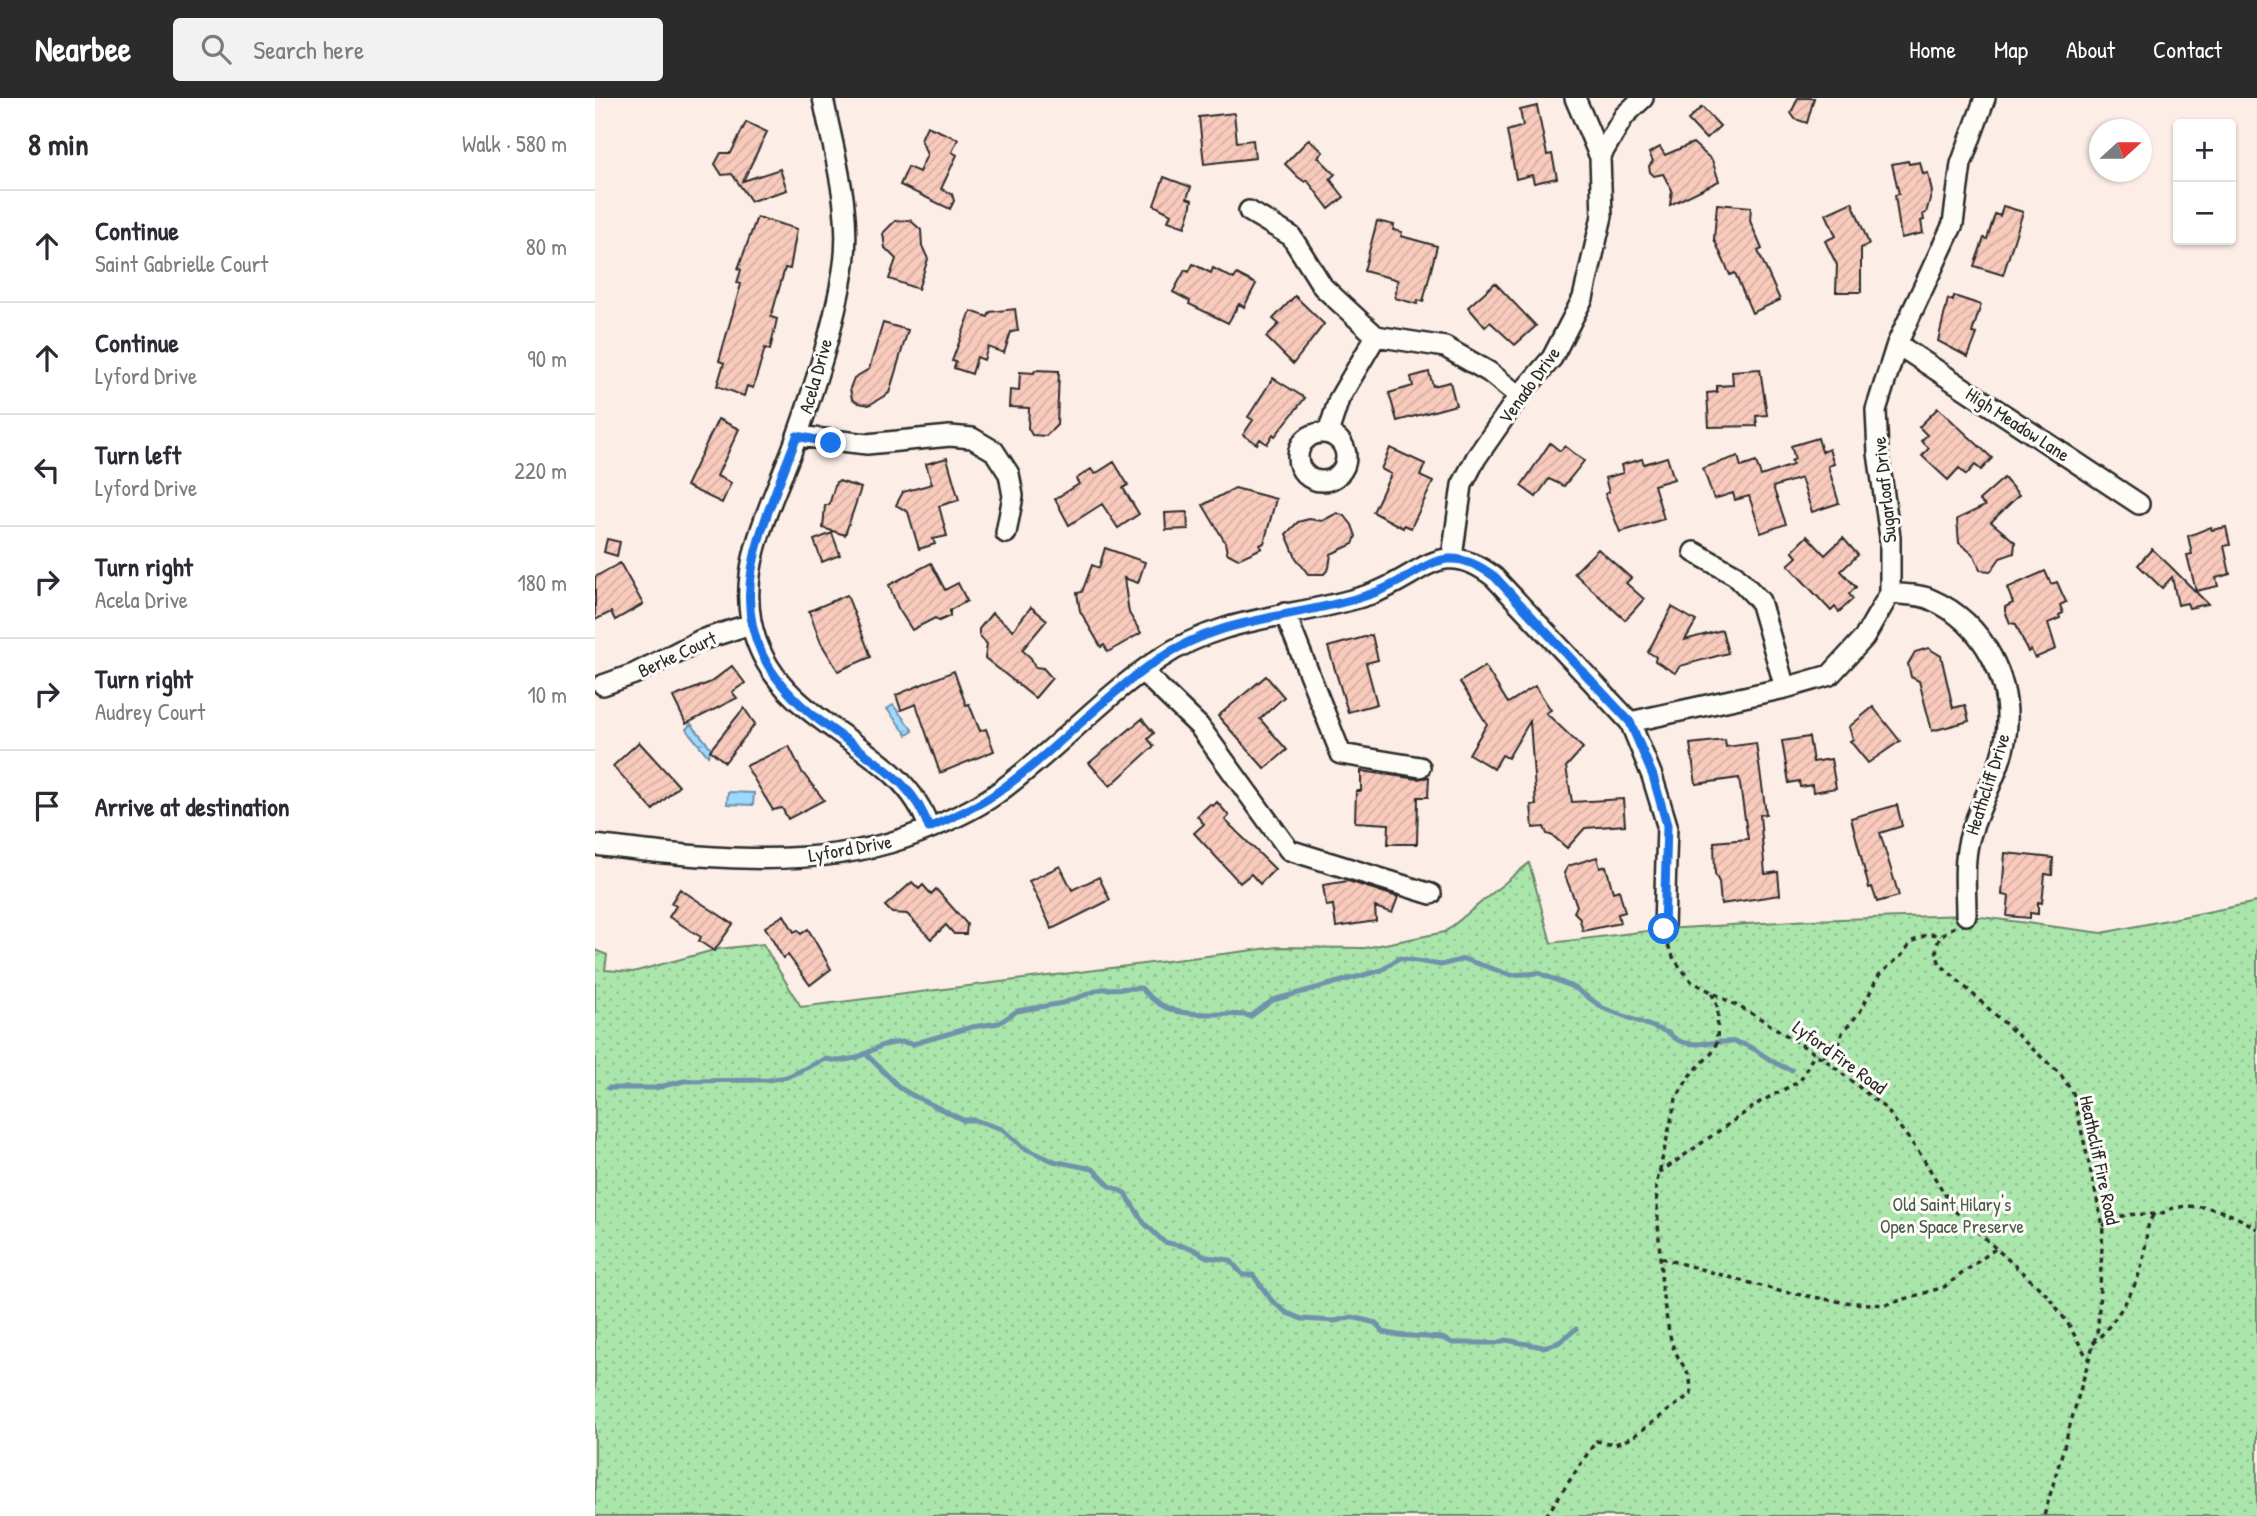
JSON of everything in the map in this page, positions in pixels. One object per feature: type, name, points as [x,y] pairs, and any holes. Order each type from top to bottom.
[{"type":"street","name":"Acela Drive","points":[[823,98],[843,186],[844,268],[797,436],[751,560],[748,600],[751,624],[764,661],[781,684],[809,712],[906,785],[925,813],[929,828]]},
{"type":"street","points":[[1575,98],[1600,157]]},
{"type":"street","points":[[1600,157],[1624,116],[1643,98]]},
{"type":"street","name":"Sugarloaf Drive","points":[[1630,722],[1785,688],[1830,675],[1864,639],[1890,593],[1890,537],[1878,453],[1876,410],[1897,344],[1953,223],[1961,164],[1985,98]]},
{"type":"street","name":"Venado Drive","points":[[1452,557],[1462,485],[1476,458],[1519,396],[1552,358],[1583,298],[1602,216],[1600,157]]},
{"type":"street","points":[[1249,211],[1291,236],[1322,287],[1376,336],[1445,347],[1489,372],[1519,396]]},
{"type":"street","points":[[1328,433],[1339,399],[1376,336]]},
{"type":"street","name":"High Meadow Lane","points":[[1897,344],[2139,504]]},
{"type":"street","points":[[797,436],[867,444],[950,436],[972,438],[994,451],[1009,474],[1013,496],[1006,533]]},
{"type":"street","points":[[1694,552],[1735,575],[1760,601],[1785,688]]},
{"type":"street","points":[[1452,557],[1476,563],[1495,577],[1630,722],[1653,776],[1667,825],[1664,929]]},
{"type":"street","name":"Lyford Drive","points":[[595,845],[654,852],[819,856],[873,847],[929,828],[995,795],[1160,658],[1208,633],[1250,619],[1372,594],[1437,561],[1452,557]]},
{"type":"street","name":"Heathcliff Drive","points":[[1890,593],[1931,599],[1970,626],[1993,657],[2007,696],[2006,737],[1988,793],[1968,842],[1966,915]]},
{"type":"street","points":[[1285,612],[1341,754],[1420,767]]},
{"type":"street","name":"Berke Court","points":[[603,685],[634,674],[701,640],[751,624]]},
{"type":"street","points":[[1143,671],[1199,726],[1289,850],[1431,894]]},
{"type":"path","points":[[1822,1057],[1839,1045],[1842,1033],[1860,1012],[1879,975],[1902,955],[1910,942],[1929,934],[1941,935],[1958,925],[1966,915]]},
{"type":"path","name":"Lyford Fire Road","points":[[1664,929],[1674,960],[1691,981],[1758,1017],[1822,1057],[1886,1109],[1921,1155],[1955,1211],[2048,1296],[2067,1322],[2088,1360]]},
{"type":"path","name":"Heathcliff Fire Road","points":[[1941,935],[1935,949],[1940,964],[2061,1075],[2073,1093],[2103,1226],[2098,1328],[2044,1516]]},
{"type":"path","points":[[1546,1516],[1589,1456],[1594,1443],[1615,1444],[1631,1438],[1691,1394],[1688,1371],[1670,1341],[1656,1206],[1659,1173],[1673,1105],[1690,1075],[1712,1053],[1717,1042],[1718,1008],[1712,994]]},
{"type":"path","points":[[1659,1173],[1760,1102],[1800,1081],[1815,1053]]},
{"type":"path","points":[[2103,1226],[2115,1216],[2161,1214],[2173,1208],[2204,1208],[2234,1214],[2257,1229]]},
{"type":"path","points":[[2093,1344],[2115,1318],[2132,1289],[2144,1255],[2149,1222],[2155,1213]]},
{"type":"path","points":[[1661,1258],[1779,1291],[1842,1302],[1885,1305],[1944,1287],[1995,1249]]},
{"type":"green space","name":"Old Saint Hilary's Open Space Preserve","points":[[1529,863],[1551,943],[1664,929],[1811,920],[1966,915],[2102,933],[2257,902],[2257,1516],[595,1516],[595,950],[607,955],[605,970],[633,972],[718,949],[763,944],[801,1007],[1278,947],[1365,948],[1445,932]]},
{"type":"water","points":[[893,705],[913,731],[907,735],[887,709]]},
{"type":"water","points":[[691,724],[711,748],[708,756],[686,729]]},
{"type":"water","points":[[728,792],[754,793],[753,805],[727,804]]},
{"type":"building","points":[[1798,98],[1814,98],[1807,123],[1795,119],[1791,113]]},
{"type":"building","points":[[1537,106],[1547,155],[1552,154],[1557,178],[1534,183],[1532,175],[1516,179],[1507,131],[1523,126],[1520,110]]},
{"type":"building","points":[[1702,107],[1720,126],[1706,139],[1688,120]]},
{"type":"building","points":[[1234,113],[1237,142],[1253,140],[1255,158],[1204,164],[1199,117]]},
{"type":"building","points":[[746,122],[767,132],[743,181],[780,169],[787,190],[751,201],[732,174],[722,175],[715,164],[721,153],[731,153]]},
{"type":"building","points":[[927,126],[958,139],[952,152],[957,155],[941,189],[952,194],[954,201],[950,209],[900,185],[908,167],[919,172],[927,155],[921,139]]},
{"type":"building","points":[[1309,139],[1323,152],[1318,157],[1335,174],[1330,179],[1344,197],[1329,209],[1307,180],[1305,182],[1298,177],[1285,164]]},
{"type":"building","points":[[1693,143],[1712,160],[1719,181],[1670,205],[1672,190],[1663,174],[1654,176],[1650,172],[1649,166],[1653,161],[1649,153],[1660,147],[1665,155]]},
{"type":"building","points":[[1908,161],[1909,164],[1920,162],[1923,174],[1928,173],[1932,192],[1926,213],[1923,214],[1924,220],[1921,221],[1923,233],[1901,238],[1895,195],[1899,194],[1892,164]]},
{"type":"building","points":[[1164,177],[1191,187],[1187,198],[1192,200],[1185,227],[1168,221],[1171,214],[1154,205]]},
{"type":"building","points":[[1852,202],[1869,244],[1861,248],[1861,292],[1836,292],[1837,265],[1825,241],[1836,236],[1826,214]]},
{"type":"building","points":[[1717,204],[1751,207],[1750,221],[1762,249],[1758,251],[1780,300],[1752,313],[1735,273],[1730,275],[1714,239]]},
{"type":"building","points":[[2003,206],[2023,212],[2003,275],[1974,266],[1995,214],[2000,216]]},
{"type":"building","points":[[757,217],[797,229],[790,269],[785,268],[771,317],[777,319],[770,350],[765,348],[753,388],[747,386],[744,396],[717,386],[724,363],[719,361],[741,284],[737,283],[741,270],[738,269]]},
{"type":"building","points":[[910,220],[921,230],[922,246],[928,259],[918,289],[889,279],[896,259],[885,248],[883,233],[895,221]]},
{"type":"building","points":[[1377,221],[1394,225],[1393,230],[1402,232],[1401,236],[1437,246],[1423,302],[1418,300],[1417,304],[1395,298],[1398,280],[1364,271]]},
{"type":"building","points":[[1193,264],[1211,273],[1213,268],[1234,279],[1237,274],[1256,284],[1244,307],[1239,304],[1228,323],[1189,304],[1190,301],[1173,292],[1185,270],[1189,272]]},
{"type":"building","points":[[1495,283],[1536,326],[1515,345],[1490,322],[1485,327],[1468,307]]},
{"type":"building","points":[[1295,296],[1324,324],[1293,364],[1266,337],[1279,324],[1273,319]]},
{"type":"building","points":[[1954,296],[1981,305],[1972,333],[1977,334],[1968,357],[1938,341],[1948,299],[1953,301]]},
{"type":"building","points":[[1015,309],[1018,331],[1011,332],[1004,353],[988,347],[984,360],[977,357],[972,374],[954,368],[956,362],[952,361],[971,311],[988,317],[990,312]]},
{"type":"building","points":[[883,323],[908,330],[889,393],[869,405],[859,403],[852,399],[850,388],[854,378],[869,369]]},
{"type":"building","points":[[1760,369],[1767,415],[1756,416],[1757,426],[1709,427],[1707,393],[1717,392],[1717,386],[1733,385],[1732,371]]},
{"type":"building","points":[[1035,370],[1059,371],[1057,425],[1046,436],[1032,435],[1028,428],[1029,408],[1009,407],[1010,390],[1019,391],[1020,372],[1034,373]]},
{"type":"building","points":[[1429,372],[1433,386],[1450,382],[1456,405],[1397,421],[1389,393],[1413,386],[1411,377]]},
{"type":"building","points":[[1273,378],[1305,398],[1267,444],[1260,439],[1257,444],[1243,435],[1253,420],[1248,417]]},
{"type":"building","points":[[1938,408],[1992,458],[1981,470],[1975,465],[1966,475],[1959,468],[1948,480],[1922,456],[1929,448],[1921,441],[1927,435],[1919,427]]},
{"type":"building","points":[[718,419],[739,429],[717,476],[731,483],[722,503],[686,486]]},
{"type":"building","points":[[1818,438],[1822,452],[1829,449],[1834,464],[1828,466],[1839,503],[1812,512],[1801,478],[1773,487],[1786,524],[1761,533],[1749,496],[1735,500],[1733,493],[1714,499],[1703,468],[1738,456],[1741,467],[1756,462],[1761,476],[1793,465],[1791,461],[1795,459],[1791,446]]},
{"type":"building","points":[[1550,443],[1560,451],[1565,446],[1584,461],[1564,486],[1549,479],[1536,497],[1521,486]]},
{"type":"building","points":[[1390,448],[1425,464],[1420,476],[1433,482],[1411,528],[1404,525],[1403,528],[1373,512],[1391,474],[1381,469]]},
{"type":"building","points":[[1667,457],[1674,479],[1654,485],[1664,519],[1620,532],[1605,494],[1609,492],[1605,478],[1623,473],[1621,465],[1642,459],[1644,464]]},
{"type":"building","points":[[947,458],[959,500],[939,506],[947,536],[933,539],[935,544],[919,549],[908,512],[896,505],[903,492],[932,484],[926,464]]},
{"type":"building","points":[[1114,462],[1128,485],[1123,488],[1139,514],[1118,528],[1102,504],[1069,525],[1055,499],[1079,484],[1076,479],[1091,469],[1095,474]]},
{"type":"building","points":[[2004,478],[2019,495],[1991,522],[2015,542],[2014,553],[2000,558],[1991,571],[1980,570],[1974,555],[1959,543],[1957,519],[1985,506],[1979,500]]},
{"type":"building","points":[[836,482],[861,488],[845,535],[823,528],[825,505],[829,505]]},
{"type":"building","points":[[1235,488],[1276,499],[1264,543],[1260,545],[1262,548],[1238,559],[1227,553],[1225,542],[1203,505]]},
{"type":"building","points":[[1187,512],[1188,529],[1166,530],[1165,513]]},
{"type":"building","points":[[1337,513],[1345,516],[1352,525],[1356,536],[1353,544],[1331,554],[1329,568],[1324,574],[1308,574],[1296,558],[1286,534],[1298,522],[1309,519],[1322,521]]},
{"type":"building","points":[[2211,527],[2212,530],[2226,527],[2230,545],[2224,546],[2230,574],[2216,578],[2218,586],[2196,591],[2187,555],[2192,554],[2188,536]]},
{"type":"building","points":[[832,533],[840,555],[822,562],[814,540]]},
{"type":"building","points":[[1807,536],[1825,555],[1843,538],[1858,555],[1841,571],[1856,587],[1849,594],[1853,599],[1839,612],[1835,607],[1831,611],[1788,565],[1797,557],[1792,551]]},
{"type":"building","points":[[607,539],[620,542],[617,556],[604,552]]},
{"type":"building","points":[[1105,548],[1145,562],[1138,583],[1124,578],[1129,613],[1141,633],[1108,652],[1104,645],[1101,647],[1080,611],[1077,593],[1082,592],[1092,565],[1099,568]]},
{"type":"building","points":[[1598,549],[1631,578],[1626,583],[1644,599],[1625,620],[1574,573]]},
{"type":"building","points":[[2152,549],[2208,604],[2189,608],[2187,603],[2178,605],[2172,577],[2162,588],[2138,565]]},
{"type":"building","points":[[620,563],[643,604],[615,620],[611,612],[595,620],[595,577]]},
{"type":"building","points":[[931,563],[945,590],[958,583],[967,601],[950,610],[950,616],[939,621],[935,618],[912,630],[898,608],[889,585]]},
{"type":"building","points":[[2045,571],[2051,584],[2057,582],[2066,602],[2060,605],[2063,613],[2059,615],[2060,618],[2048,623],[2056,649],[2035,658],[2031,650],[2028,652],[2016,624],[2010,623],[2005,611],[2005,607],[2013,603],[2007,588]]},
{"type":"building","points":[[847,595],[871,657],[838,671],[821,643],[809,611]]},
{"type":"building","points":[[1031,607],[1047,620],[1022,650],[1031,658],[1035,667],[1043,668],[1052,678],[1035,698],[985,658],[987,644],[979,635],[979,629],[992,613],[1013,630]]},
{"type":"building","points":[[1672,607],[1696,621],[1685,640],[1722,630],[1728,653],[1680,666],[1675,673],[1655,661],[1656,657],[1648,652]]},
{"type":"building","points":[[1372,635],[1378,660],[1366,663],[1377,704],[1348,712],[1328,647]]},
{"type":"building","points":[[1928,648],[1941,656],[1953,708],[1965,705],[1969,721],[1932,731],[1919,681],[1911,677],[1908,664],[1915,652]]},
{"type":"building","points":[[732,666],[745,683],[732,692],[737,698],[686,724],[673,697],[711,682]]},
{"type":"building","points":[[1485,666],[1508,703],[1535,686],[1551,710],[1546,713],[1583,748],[1566,767],[1572,802],[1623,799],[1625,825],[1585,828],[1567,848],[1547,834],[1544,827],[1533,828],[1531,805],[1536,805],[1530,721],[1508,758],[1502,755],[1494,769],[1469,754],[1487,724],[1460,682]]},
{"type":"building","points":[[954,671],[966,705],[969,704],[980,731],[986,729],[994,751],[940,773],[916,704],[901,710],[896,695]]},
{"type":"building","points":[[1266,676],[1284,697],[1260,719],[1287,750],[1265,769],[1218,716]]},
{"type":"building","points":[[1873,707],[1900,741],[1868,763],[1850,741],[1853,739],[1849,727]]},
{"type":"building","points":[[744,708],[755,724],[725,762],[710,750]]},
{"type":"building","points":[[1142,719],[1154,733],[1148,739],[1154,746],[1110,786],[1089,763]]},
{"type":"building","points":[[1809,737],[1813,762],[1831,759],[1836,788],[1813,792],[1812,785],[1800,787],[1799,781],[1789,783],[1782,741]]},
{"type":"building","points":[[1725,740],[1726,747],[1756,743],[1766,814],[1760,815],[1765,874],[1778,872],[1780,895],[1721,904],[1719,882],[1715,874],[1714,842],[1748,839],[1739,778],[1696,784],[1690,744]]},
{"type":"building","points":[[639,742],[679,786],[653,810],[613,766]]},
{"type":"building","points":[[789,746],[802,772],[824,800],[788,819],[782,808],[773,810],[746,766]]},
{"type":"building","points":[[1361,771],[1418,779],[1429,777],[1428,797],[1418,797],[1417,844],[1388,844],[1389,824],[1355,822],[1356,791],[1361,791]]},
{"type":"building","points":[[1217,802],[1229,816],[1225,820],[1275,869],[1260,884],[1251,874],[1240,883],[1194,833],[1204,824],[1197,816],[1210,804],[1213,806]]},
{"type":"building","points":[[1897,805],[1902,826],[1880,833],[1899,896],[1877,902],[1872,887],[1869,888],[1851,818]]},
{"type":"building","points":[[2005,853],[2053,858],[2052,875],[2045,874],[2038,914],[2030,913],[2030,918],[2007,916],[2009,896],[2002,895]]},
{"type":"building","points":[[1597,857],[1600,868],[1606,866],[1613,892],[1619,890],[1625,912],[1618,914],[1620,923],[1583,931],[1579,917],[1574,912],[1577,906],[1564,873],[1568,866]]},
{"type":"building","points":[[1060,866],[1072,890],[1099,877],[1110,900],[1052,929],[1029,881]]},
{"type":"building","points":[[1348,881],[1398,897],[1392,913],[1375,907],[1376,921],[1336,927],[1333,905],[1326,906],[1323,885]]},
{"type":"building","points":[[912,882],[919,889],[923,885],[931,894],[936,889],[967,924],[966,934],[954,934],[946,925],[931,939],[907,914],[892,913],[885,906]]},
{"type":"building","points":[[680,889],[733,924],[714,951],[699,941],[701,937],[669,917],[676,906],[671,903]]},
{"type":"building","points":[[784,915],[794,932],[798,930],[801,934],[808,929],[831,969],[810,985],[788,955],[783,958],[765,927]]},
{"type":"waterway","points":[[608,1088],[655,1088],[684,1081],[768,1080],[787,1077],[825,1059],[839,1061],[856,1058],[883,1045],[901,1042],[913,1044],[972,1027],[999,1023],[1017,1011],[1063,1003],[1101,989],[1141,988],[1153,1000],[1178,1012],[1251,1016],[1273,1000],[1382,970],[1399,958],[1441,965],[1464,959],[1511,975],[1539,973],[1575,988],[1603,1008],[1669,1033],[1683,1042],[1742,1044],[1792,1070]]},
{"type":"waterway","points":[[866,1054],[900,1088],[912,1095],[963,1120],[975,1120],[1002,1129],[1022,1147],[1053,1161],[1093,1169],[1110,1186],[1125,1193],[1144,1223],[1164,1242],[1191,1248],[1207,1257],[1230,1260],[1243,1275],[1253,1275],[1272,1301],[1287,1313],[1302,1319],[1335,1321],[1352,1317],[1376,1323],[1383,1332],[1397,1335],[1442,1338],[1453,1343],[1497,1343],[1506,1340],[1543,1347],[1558,1343],[1576,1329]]},
{"type":"route","points":[[831,443],[797,436],[751,560],[748,600],[751,624],[764,661],[781,684],[809,712],[906,785],[925,813],[929,828],[995,795],[1160,658],[1208,633],[1250,619],[1339,603],[1372,594],[1437,561],[1452,557],[1476,563],[1495,577],[1630,722],[1653,776],[1667,825],[1664,929]]}]
